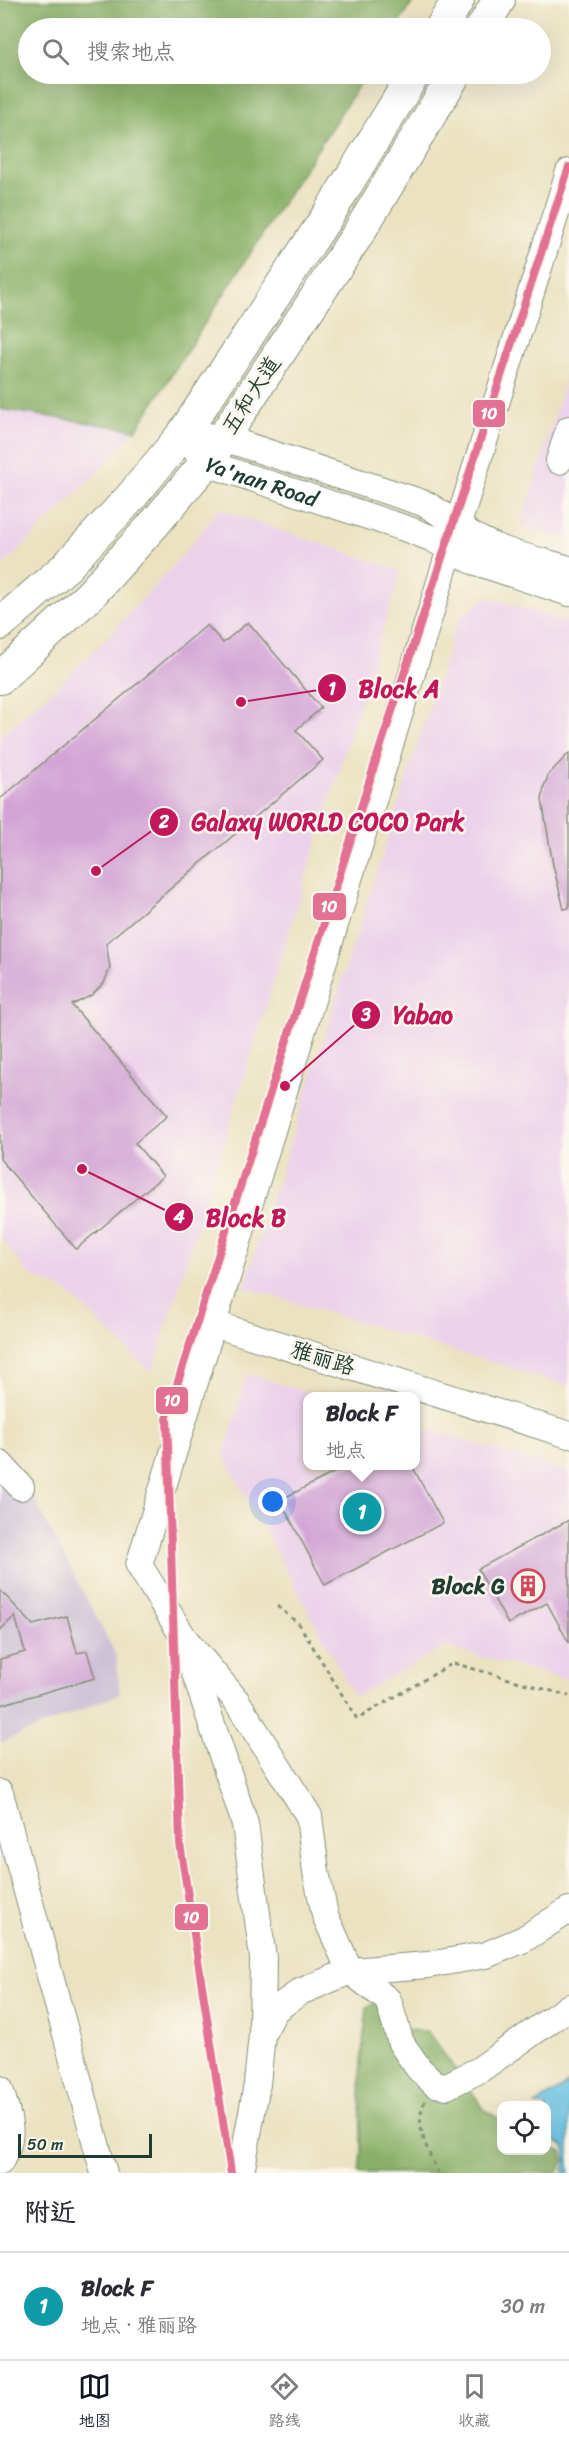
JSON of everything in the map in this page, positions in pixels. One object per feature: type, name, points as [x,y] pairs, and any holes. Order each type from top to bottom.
[{"type":"main road","points":[[447,18],[458,0]]},
{"type":"main road","points":[[488,18],[499,0]]},
{"type":"main road","name":"五和大道","points":[[0,624],[66,567],[131,497],[183,434],[328,215],[408,84]]},
{"type":"main road","name":"五和大道","points":[[0,678],[89,596],[206,463],[356,237],[449,84]]},
{"type":"street","points":[[458,524],[559,237],[569,172]]},
{"type":"street","points":[[559,461],[569,429]]},
{"type":"street","name":"Ya'nan Road","points":[[183,434],[223,438],[423,503],[443,513],[478,539],[569,569]]},
{"type":"street","name":"Ya'nan Road","points":[[183,434],[206,463],[410,530],[433,539],[473,561],[569,593]]},
{"type":"street","points":[[450,549],[140,1565],[184,1638],[236,1700],[309,1816],[316,1872],[325,1915],[350,1971],[388,2000],[401,2043],[419,2069],[435,2084],[447,2086],[478,2070],[569,2007]]},
{"type":"street","name":"雅丽路","points":[[214,1324],[569,1435]]},
{"type":"street","points":[[0,1464],[21,1487]]},
{"type":"street","points":[[184,1638],[245,1824],[263,1958],[262,2034],[257,2084],[242,2173]]},
{"type":"street","points":[[0,1792],[104,2173]]},
{"type":"street","points":[[262,2034],[275,2010],[300,1992],[350,1971],[428,1965],[486,1955],[524,1939],[569,1910]]},
{"type":"street","points":[[0,2089],[10,2132],[8,2149],[0,2162]]},
{"type":"path","points":[[277,1606],[299,1624],[357,1719],[453,1663],[569,1696]]},
{"type":"path","points":[[435,2084],[421,2111],[422,2134],[438,2173]]},
{"type":"shaded area","points":[[569,368],[569,540],[521,526]]},
{"type":"shaded area","points":[[0,409],[136,430],[91,479],[0,568]]},
{"type":"shaded area","points":[[219,509],[401,571],[152,1373],[68,1292],[28,1274],[0,1236],[0,736],[58,686],[101,644],[182,556]]},
{"type":"shaded area","points":[[486,597],[569,622],[569,1386],[244,1287],[458,619]]},
{"type":"shaded area","points":[[247,1374],[307,1392],[303,1392],[303,1470],[420,1470],[420,1427],[569,1472],[569,1680],[444,1647],[355,1697],[224,1456]]},
{"type":"shaded area","points":[[0,1447],[13,1459],[116,1655],[120,1694],[0,1743]]},
{"type":"green space","points":[[0,0],[414,0],[402,18],[18,18],[18,84],[360,84],[136,430],[0,409]]},
{"type":"green space","points":[[378,2002],[390,2029],[427,2031],[485,2110],[497,2118],[497,2155],[551,2155],[551,2146],[562,2152],[564,2161],[558,2173],[359,2173],[360,2071],[367,2007]]},
{"type":"water","points":[[569,2083],[569,2173],[563,2173],[566,2163],[565,2147],[551,2138],[551,2101],[541,2101]]},
{"type":"building","points":[[248,622],[321,708],[296,730],[323,760],[106,943],[110,968],[104,983],[92,995],[72,1005],[167,1116],[135,1143],[163,1176],[76,1249],[0,1159],[0,799],[207,625],[223,643]]},
{"type":"building","points":[[569,753],[569,908],[564,909],[553,865],[542,800],[549,774]]},
{"type":"building","points":[[339,1470],[414,1470],[443,1523],[325,1585],[280,1500]]},
{"type":"building","name":"Block G","points":[[569,1520],[569,1643],[547,1603],[508,1624],[478,1569]]},
{"type":"building","points":[[0,1590],[33,1625],[67,1616],[77,1653],[87,1651],[95,1678],[0,1705],[0,1659],[25,1652],[15,1616],[0,1630]]},
{"type":"transit line","name":"10","points":[[231,2173],[180,1844],[167,1416],[380,748],[569,167]]},
{"type":"place","name":"Block A","points":[[241,702]]},
{"type":"place","name":"Galaxy WORLD COCO Park","points":[[96,871]]},
{"type":"place","name":"Yabao","points":[[285,1086]]},
{"type":"place","name":"Block B","points":[[82,1169]]},
{"type":"place","name":"Block F","points":[[362,1512]]},
{"type":"place","name":"Block G","points":[[528,1586]]}]
